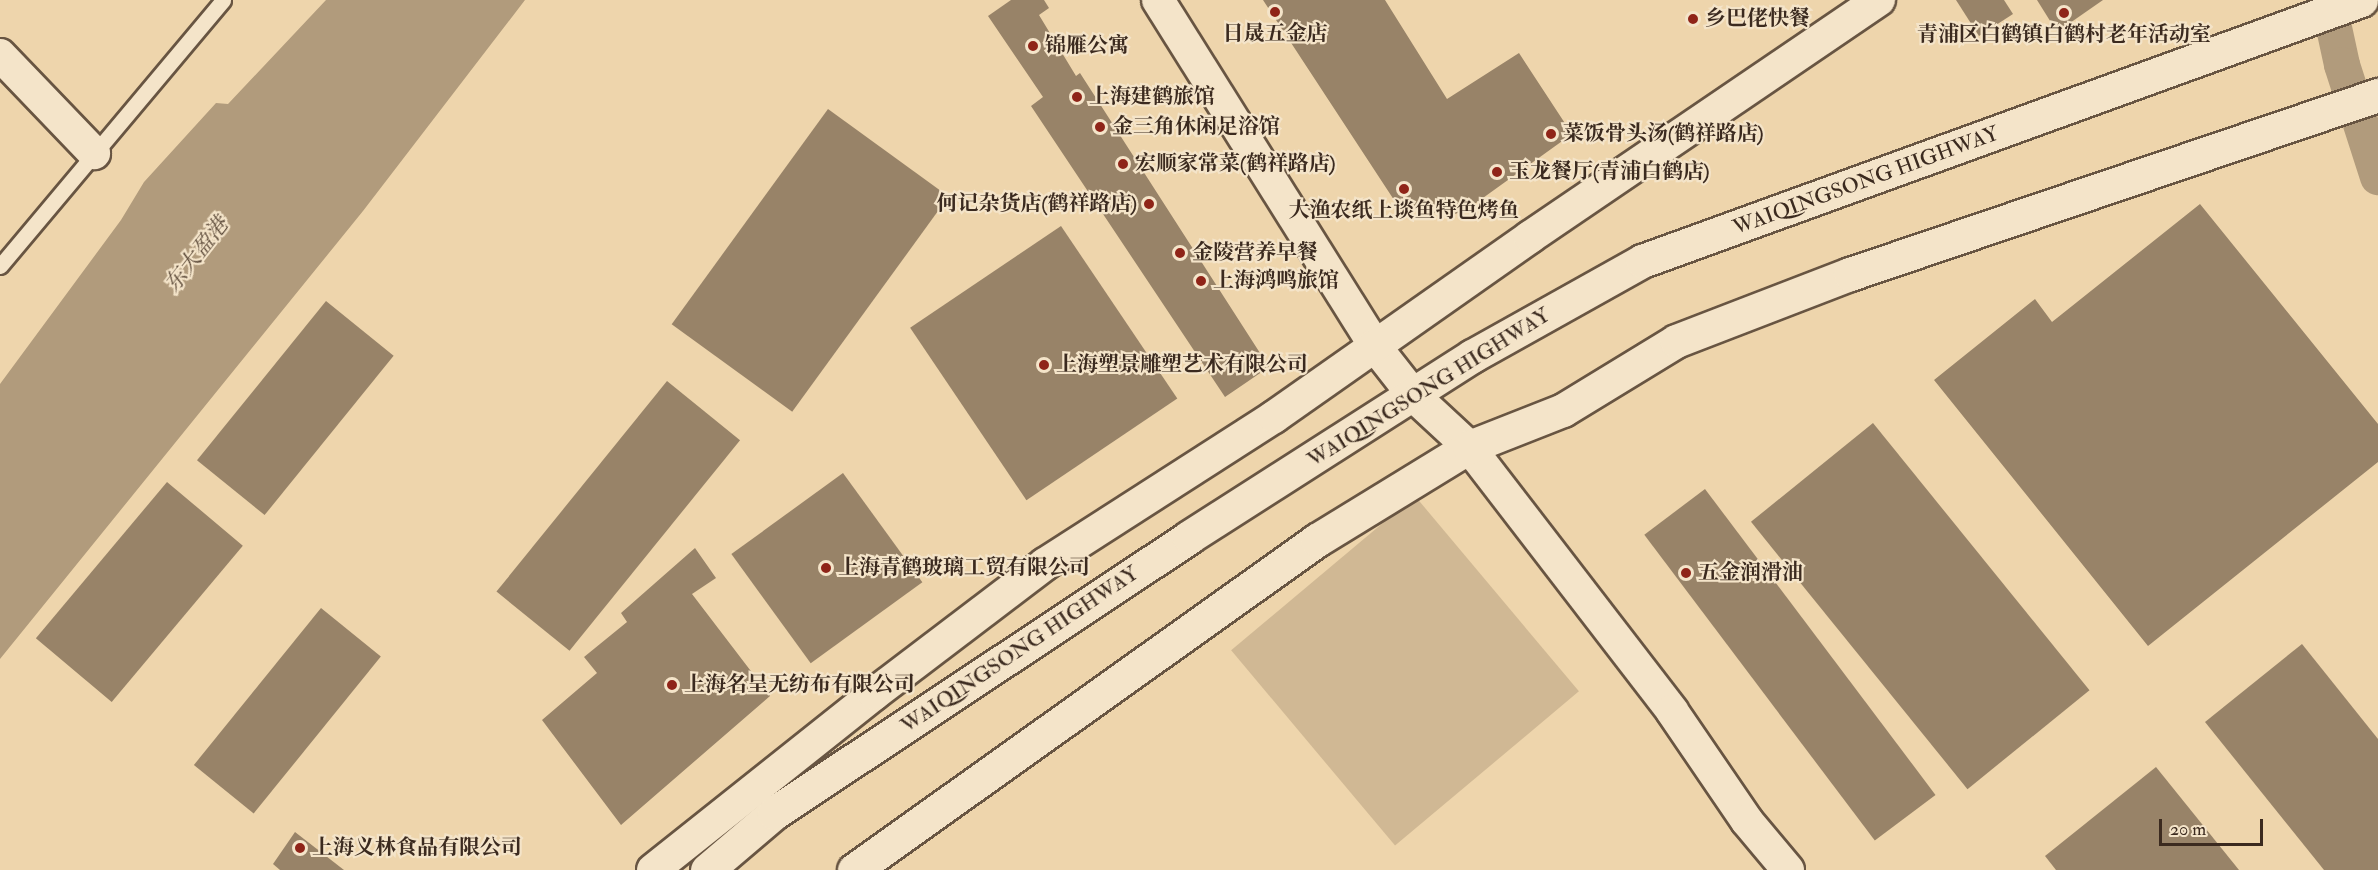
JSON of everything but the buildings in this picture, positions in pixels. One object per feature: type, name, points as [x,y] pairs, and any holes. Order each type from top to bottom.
[{"type":"main road","name":"WAIQINGSONG HIGHWAY","points":[[707,870],[774,813],[1189,537],[1414,396],[1472,356],[1642,261],[2361,0]]},
{"type":"main road","points":[[854,870],[1317,540],[1469,447],[1563,410],[1676,340],[1850,274],[2378,94]]},
{"type":"street","points":[[1158,0],[1374,345],[1414,396],[1469,447],[1672,711],[1747,821],[1788,870]]},
{"type":"street","points":[[653,870],[874,694],[1045,564],[1274,417],[1374,345],[1880,0]]},
{"type":"street","points":[[0,55],[94,153]]},
{"type":"lane","points":[[0,266],[223,0]]},
{"type":"shaded area","points":[[1415,496],[1579,691],[1395,846],[1231,650]]},
{"type":"water","name":"东大盈港","points":[[326,0],[525,0],[363,211],[0,659],[0,384],[121,220],[144,182],[216,103],[228,104]]},
{"type":"waterway","points":[[2328,0],[2342,65],[2378,177]]},
{"type":"place","name":"日晟五金店","points":[[1275,12]]},
{"type":"place","name":"青浦区白鹤镇白鹤村老年活动室","points":[[2064,13]]},
{"type":"place","name":"乡巴佬快餐","points":[[1693,19]]},
{"type":"place","name":"锦雁公寓","points":[[1033,46]]},
{"type":"place","name":"上海建鹤旅馆","points":[[1077,97]]},
{"type":"place","name":"金三角休闲足浴馆","points":[[1100,127]]},
{"type":"place","name":"菜饭骨头汤(鹤祥路店)","points":[[1551,134]]},
{"type":"place","name":"宏顺家常菜(鹤祥路店)","points":[[1123,164]]},
{"type":"place","name":"玉龙餐厅(青浦白鹤店)","points":[[1497,172]]},
{"type":"place","name":"大渔农纸上谈鱼特色烤鱼","points":[[1404,189]]},
{"type":"place","name":"何记杂货店(鹤祥路店)","points":[[1149,204]]},
{"type":"place","name":"金陵营养早餐","points":[[1180,253]]},
{"type":"place","name":"上海鸿鸣旅馆","points":[[1201,281]]},
{"type":"place","name":"上海塑景雕塑艺术有限公司","points":[[1044,365]]},
{"type":"place","name":"上海青鹤玻璃工贸有限公司","points":[[826,568]]},
{"type":"place","name":"五金润滑油","points":[[1686,573]]},
{"type":"place","name":"上海名呈无纺布有限公司","points":[[672,685]]},
{"type":"place","name":"上海义林食品有限公司","points":[[300,848]]}]
